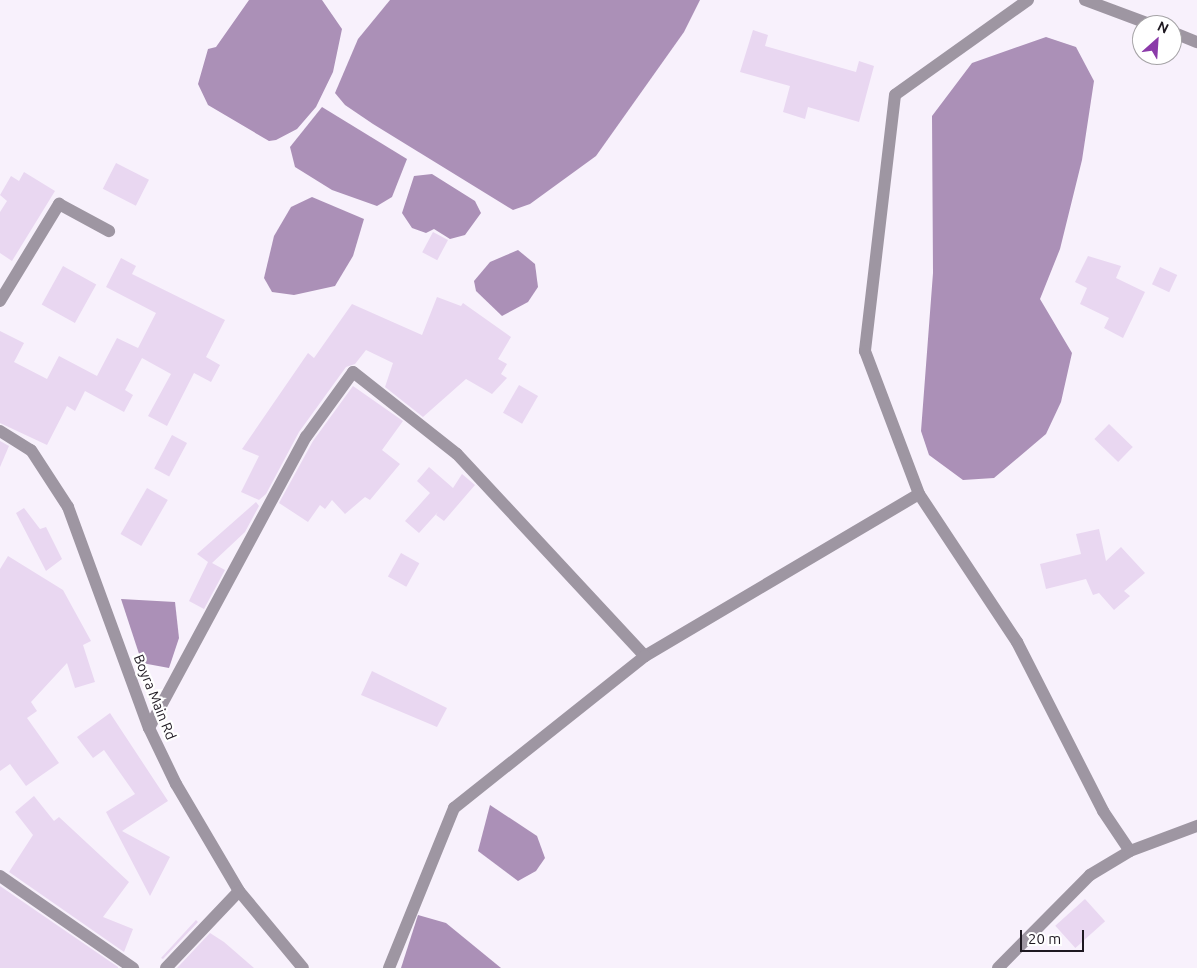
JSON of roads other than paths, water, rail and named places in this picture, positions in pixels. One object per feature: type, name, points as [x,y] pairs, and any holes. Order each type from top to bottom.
[{"type":"street","points":[[1028,0],[895,96],[865,351],[919,494],[1017,642],[1103,810],[1130,851]]},
{"type":"street","points":[[1085,0],[1132,18]]},
{"type":"street","points":[[1182,36],[1197,42]]},
{"type":"street","points":[[0,301],[59,204],[110,231]]},
{"type":"street","points":[[149,728],[306,437],[353,372],[457,454],[645,656]]},
{"type":"street","name":"Boyra Main Rd","points":[[0,431],[31,450],[68,507],[149,728],[239,891],[303,968]]},
{"type":"street","points":[[389,968],[454,808],[645,656],[919,494]]},
{"type":"street","points":[[998,968],[1090,875],[1130,851],[1197,826]]},
{"type":"street","points":[[0,876],[133,968]]},
{"type":"street","points":[[166,968],[239,891]]}]
